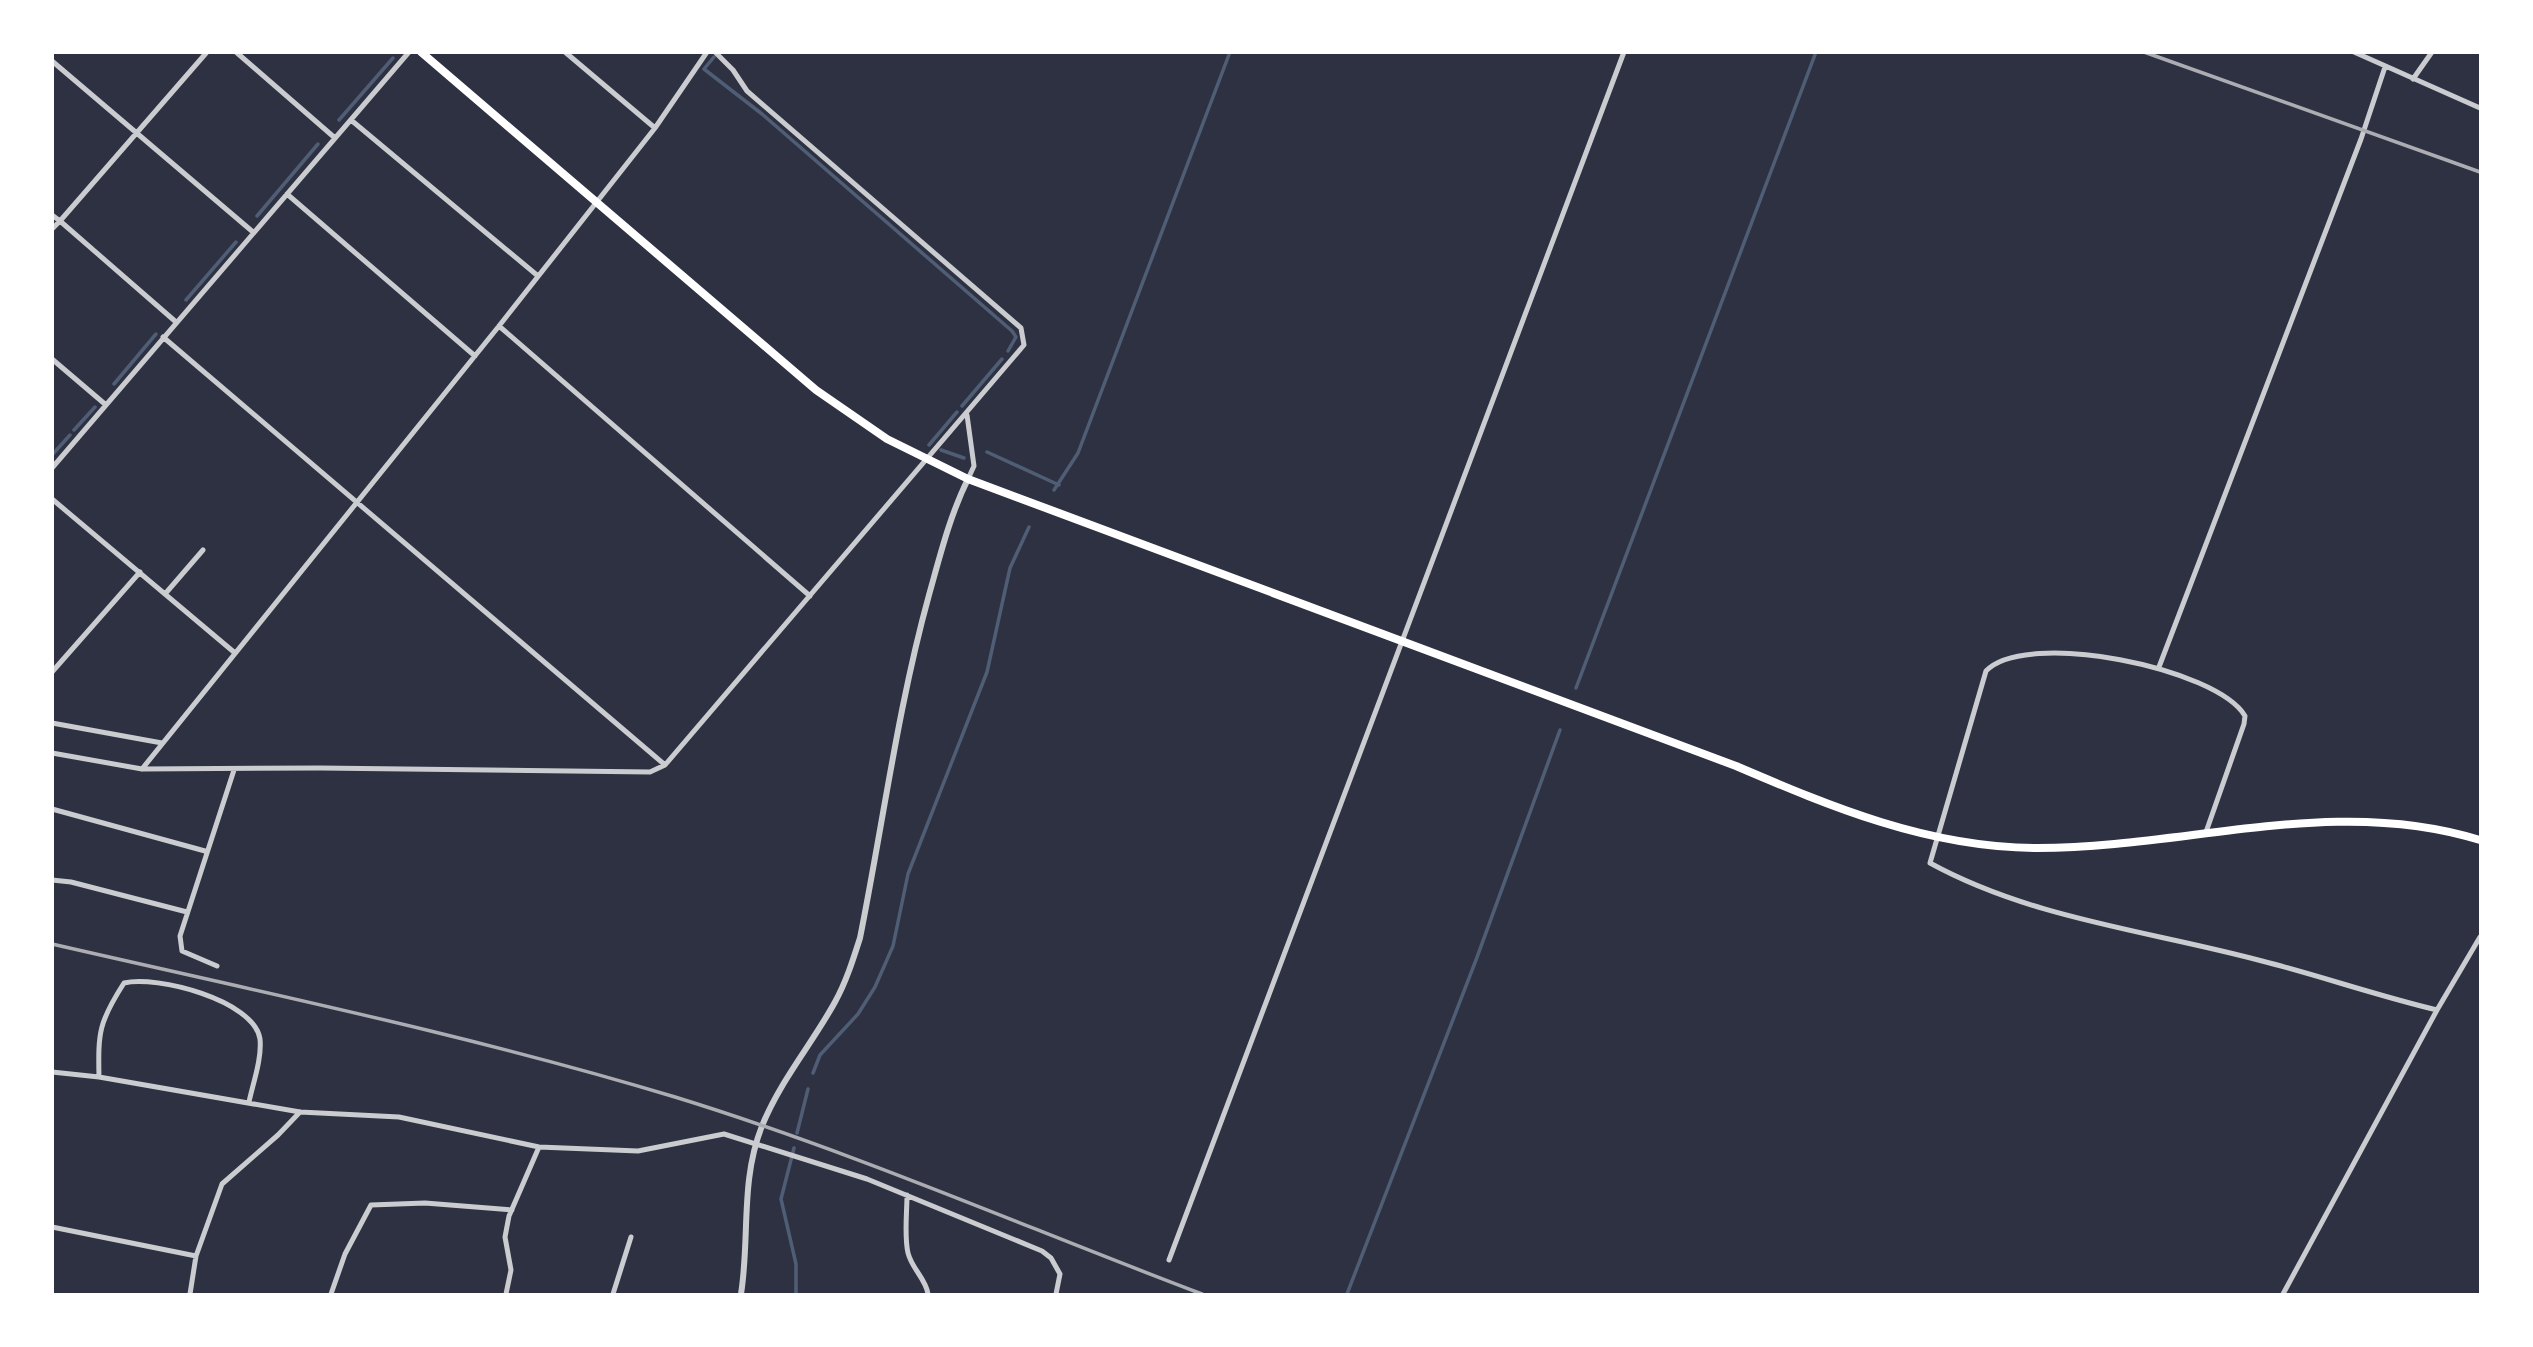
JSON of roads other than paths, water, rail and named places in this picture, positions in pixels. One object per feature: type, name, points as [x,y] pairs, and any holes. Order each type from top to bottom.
[{"type":"highway","points":[[421,52],[816,390],[887,439],[968,479],[1736,766],[1825,804],[1936,838],[2034,848],[2358,820],[2422,826],[2480,840]]},
{"type":"street","points":[[52,229],[206,52]]},
{"type":"street","points":[[236,52],[335,138]]},
{"type":"street","points":[[52,468],[409,52]]},
{"type":"street","points":[[565,52],[655,128]]},
{"type":"street","points":[[142,769],[655,128],[706,52]]},
{"type":"street","points":[[52,753],[142,769],[650,772],[665,765],[967,415],[1024,345],[1021,328],[747,91],[733,70],[715,52]]},
{"type":"street","points":[[1168,1260],[1624,52]]},
{"type":"street","points":[[2354,52],[2480,108]]},
{"type":"street","points":[[2413,79],[2432,52]]},
{"type":"street","points":[[52,61],[253,232]]},
{"type":"street","points":[[2159,667],[2361,139],[2385,67]]},
{"type":"street","points":[[351,120],[538,276]]},
{"type":"street","points":[[287,194],[475,356]]},
{"type":"street","points":[[52,215],[176,322]]},
{"type":"street","points":[[499,326],[810,596]]},
{"type":"street","points":[[163,337],[665,765]]},
{"type":"street","points":[[52,359],[106,405]]},
{"type":"street","points":[[741,1294],[744,1208],[756,1143],[776,1097],[836,1001],[860,938],[899,720],[917,640],[946,536],[974,466],[967,415]]},
{"type":"street","points":[[52,499],[235,653]]},
{"type":"street","points":[[165,594],[203,550]]},
{"type":"street","points":[[52,671],[140,572]]},
{"type":"street","points":[[2206,832],[2245,716],[2233,702],[2159,667],[2065,653],[1992,664],[1981,685],[1930,863],[1964,881],[2065,915],[2262,960],[2437,1010]]},
{"type":"street","points":[[52,723],[162,743]]},
{"type":"street","points":[[217,966],[182,951],[180,936],[233,770]]},
{"type":"street","points":[[52,809],[205,851]]},
{"type":"street","points":[[52,880],[71,882],[187,912]]},
{"type":"street","points":[[2283,1294],[2437,1010],[2480,937]]},
{"type":"street","points":[[99,1077],[99,1035],[102,1021],[124,983],[132,981],[182,986],[222,1001],[256,1028],[260,1038],[259,1054],[249,1102]]},
{"type":"street","points":[[52,1072],[99,1077],[300,1112],[399,1117],[539,1147],[638,1151],[724,1134],[906,1195],[1042,1251],[1051,1258],[1060,1274],[1056,1294]]},
{"type":"street","points":[[190,1294],[196,1256],[222,1184],[300,1112]]},
{"type":"street","points":[[506,1294],[511,1270],[505,1237],[512,1210],[539,1147]]},
{"type":"street","points":[[906,1195],[908,1253],[916,1271],[927,1284],[928,1294]]},
{"type":"street","points":[[331,1294],[345,1254],[371,1205],[425,1203],[512,1210]]},
{"type":"street","points":[[52,1227],[196,1256]]},
{"type":"street","points":[[613,1294],[631,1237]]},
{"type":"waterway","points":[[1054,490],[1078,453],[1230,52]]},
{"type":"waterway","points":[[1576,688],[1816,52]]},
{"type":"waterway","points":[[714,57],[704,69],[762,114],[1012,331],[1016,337],[1008,351]]},
{"type":"waterway","points":[[339,120],[393,58]]},
{"type":"waterway","points":[[257,216],[318,144]]},
{"type":"waterway","points":[[186,300],[236,242]]},
{"type":"waterway","points":[[114,384],[156,334]]},
{"type":"waterway","points":[[962,406],[1002,359]]},
{"type":"waterway","points":[[74,430],[95,407]]},
{"type":"waterway","points":[[929,445],[957,412]]},
{"type":"waterway","points":[[52,455],[70,435]]},
{"type":"waterway","points":[[941,450],[964,458]]},
{"type":"waterway","points":[[987,452],[1059,485]]},
{"type":"waterway","points":[[813,1073],[820,1055],[858,1014],[875,987],[893,946],[908,874],[987,672],[1010,568],[1029,527]]},
{"type":"waterway","points":[[1347,1294],[1476,960],[1560,730]]},
{"type":"waterway","points":[[797,1133],[808,1089]]},
{"type":"waterway","points":[[794,1148],[781,1199],[796,1264],[796,1294]]},
{"type":"railway","points":[[2144,52],[2480,172]]},
{"type":"railway","points":[[52,944],[443,1034],[675,1097],[874,1166],[1202,1294]]}]
